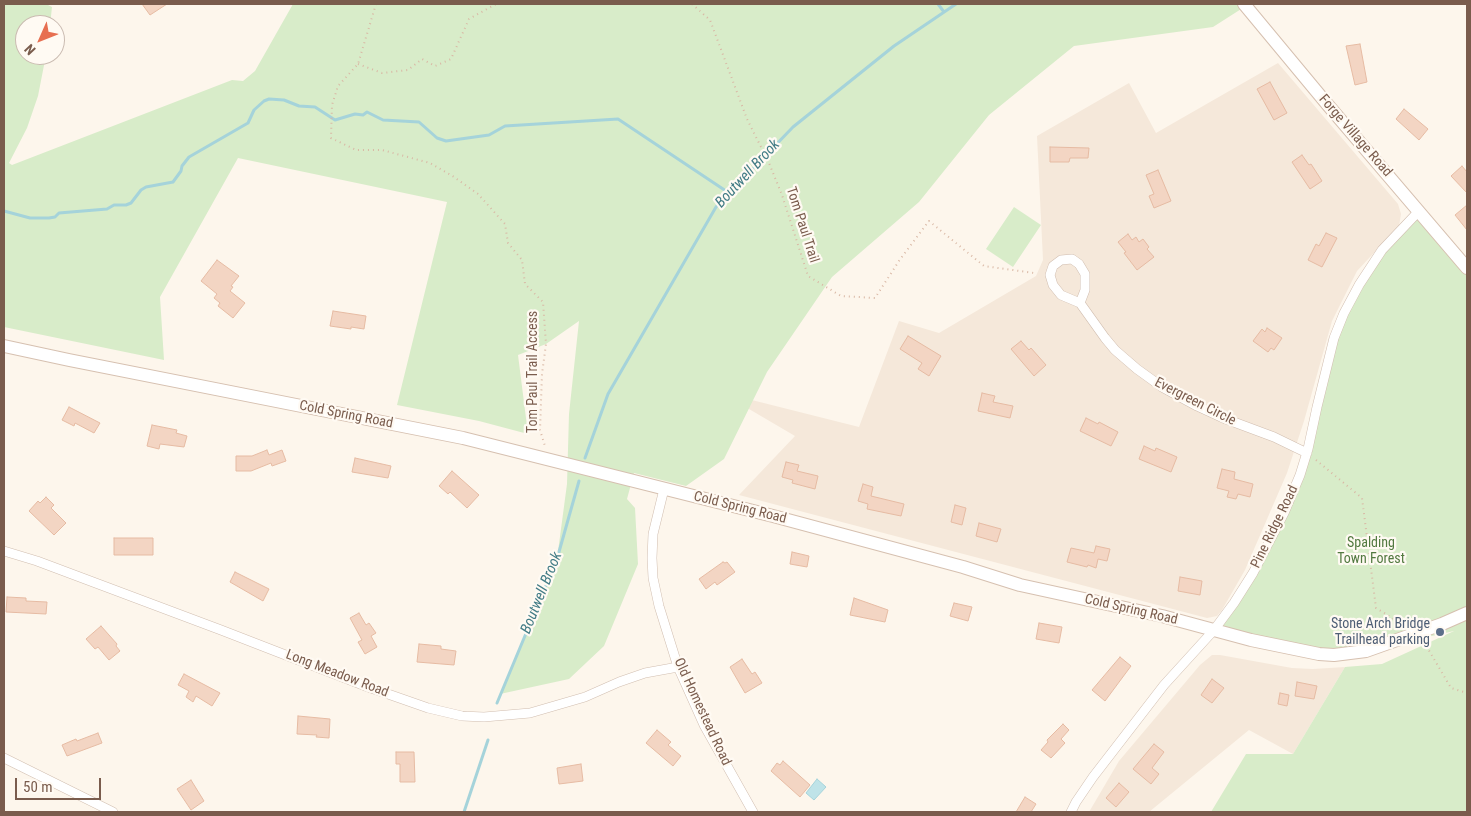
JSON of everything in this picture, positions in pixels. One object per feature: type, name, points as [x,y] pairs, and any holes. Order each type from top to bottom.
[{"type":"street","name":"Forge Village Road","points":[[1244,4],[1326,104],[1467,268]]},
{"type":"street","name":"Pine Ridge Road","points":[[1071,812],[1092,777],[1142,712],[1214,630],[1234,603],[1272,538],[1284,513],[1307,453],[1316,407],[1334,338],[1344,312],[1382,250],[1419,211]]},
{"type":"street","name":"Evergreen Circle","points":[[1080,303],[1085,290],[1085,274],[1079,264],[1072,259],[1061,260],[1053,266],[1050,275],[1053,285],[1061,295],[1080,303],[1115,350],[1149,378],[1176,395],[1223,418],[1274,437],[1307,453]]},
{"type":"street","name":"Cold Spring Road","points":[[4,346],[463,438],[773,516],[1020,584],[1162,616],[1251,640],[1320,654],[1334,655],[1366,651],[1467,613]]},
{"type":"street","name":"Old Homestead Road","points":[[664,489],[653,534],[653,578],[659,606],[678,667],[704,725],[753,812]]},
{"type":"street","name":"Long Meadow Road","points":[[4,551],[37,561],[194,619],[368,687],[428,708],[462,716],[484,717],[530,713],[584,697],[645,673],[678,667]]},
{"type":"street","points":[[4,758],[113,812]]},
{"type":"path","name":"Tom Paul Trail Access","points":[[376,4],[358,64],[338,86],[332,105],[332,138],[356,150],[382,150],[430,163],[478,194],[505,224],[508,244],[522,260],[525,284],[543,302],[546,344],[542,374],[540,430],[548,458]]},
{"type":"path","points":[[358,64],[382,73],[408,70],[422,59],[435,66],[451,59],[469,19],[496,4]]},
{"type":"path","name":"Tom Paul Trail","points":[[692,4],[710,20],[747,118],[782,194],[808,276],[841,296],[875,298],[929,221],[984,266],[1034,273]]},
{"type":"path","points":[[1307,453],[1362,498],[1376,608],[1417,633],[1451,688],[1467,693]]},
{"type":"shaded area","points":[[1278,63],[1398,204],[1401,214],[1399,226],[1357,271],[1332,321],[1304,421],[1287,473],[1245,570],[1217,616],[1207,618],[739,495],[795,436],[720,392],[859,427],[899,321],[939,333],[1036,276],[1043,260],[1037,136],[1129,83],[1156,133]]},
{"type":"shaded area","points":[[1212,655],[1292,668],[1345,667],[1293,754],[1249,730],[1149,812],[1089,812],[1119,761],[1200,665]]},
{"type":"green space","points":[[4,4],[46,4],[52,7],[51,15],[15,15],[15,65],[44,65],[38,96],[27,128],[9,163],[12,165],[232,80],[243,81],[255,71],[293,4],[1249,4],[1213,27],[1074,46],[989,115],[919,202],[832,277],[767,372],[724,459],[686,486],[634,473],[627,499],[635,508],[638,564],[604,646],[569,679],[500,694],[557,559],[567,484],[569,414],[579,321],[546,344],[518,355],[528,434],[479,421],[397,405],[447,202],[238,158],[160,297],[164,360],[4,327]]},
{"type":"green space","points":[[1014,207],[1041,225],[1013,267],[986,249]]},
{"type":"green space","name":"Spalding Town Forest","points":[[1419,211],[1467,268],[1467,812],[1211,812],[1246,754],[1293,754],[1345,667],[1382,664],[1454,631],[1366,651],[1319,654],[1214,630],[1234,603],[1300,475],[1334,338],[1359,285]]},
{"type":"water","points":[[817,779],[826,787],[814,800],[806,793]]},
{"type":"building","points":[[142,4],[167,4],[150,15]]},
{"type":"building","points":[[1360,44],[1367,82],[1355,85],[1346,46]]},
{"type":"building","points":[[1270,82],[1287,113],[1274,120],[1257,89]]},
{"type":"building","points":[[1404,109],[1428,129],[1419,140],[1396,119]]},
{"type":"building","points":[[1050,147],[1089,148],[1088,158],[1070,158],[1069,162],[1050,162]]},
{"type":"building","points":[[1302,155],[1309,165],[1311,164],[1322,181],[1310,189],[1292,162]]},
{"type":"building","points":[[1462,166],[1467,172],[1467,193],[1451,176]]},
{"type":"building","points":[[1158,170],[1171,201],[1154,208],[1149,196],[1154,194],[1146,175]]},
{"type":"building","points":[[1467,205],[1467,230],[1455,215]]},
{"type":"building","points":[[1326,233],[1337,238],[1322,267],[1308,260],[1316,244],[1319,246]]},
{"type":"building","points":[[1128,234],[1132,240],[1136,237],[1139,242],[1143,239],[1149,247],[1147,249],[1154,257],[1137,270],[1118,242]]},
{"type":"building","points":[[217,260],[239,276],[231,286],[233,287],[230,291],[245,303],[233,318],[218,306],[220,303],[214,298],[217,294],[201,281]]},
{"type":"building","points":[[333,311],[366,316],[364,329],[330,326]]},
{"type":"building","points":[[1267,328],[1282,338],[1274,350],[1271,348],[1268,352],[1253,341],[1262,329],[1265,332]]},
{"type":"building","points":[[908,336],[941,356],[929,376],[918,369],[922,363],[900,349]]},
{"type":"building","points":[[1021,341],[1029,350],[1031,348],[1046,365],[1034,376],[1011,349]]},
{"type":"building","points":[[982,393],[995,396],[993,402],[1013,406],[1010,418],[978,411]]},
{"type":"building","points":[[69,407],[100,423],[94,433],[75,423],[74,426],[62,420]]},
{"type":"building","points":[[1086,418],[1098,424],[1099,422],[1118,432],[1111,446],[1080,431]]},
{"type":"building","points":[[152,425],[177,430],[176,433],[187,436],[184,447],[160,444],[159,449],[147,446]]},
{"type":"building","points":[[1144,446],[1155,451],[1156,448],[1177,457],[1171,472],[1139,459]]},
{"type":"building","points":[[267,450],[269,455],[282,450],[286,461],[272,466],[271,463],[251,471],[236,471],[236,456],[252,456]]},
{"type":"building","points":[[355,458],[391,466],[388,478],[352,472]]},
{"type":"building","points":[[786,462],[799,465],[797,471],[818,476],[815,489],[792,483],[793,480],[782,477]]},
{"type":"building","points":[[1222,469],[1235,472],[1234,479],[1253,484],[1250,497],[1238,494],[1236,499],[1227,497],[1229,491],[1217,488]]},
{"type":"building","points":[[452,471],[479,495],[467,508],[450,492],[448,494],[439,486]]},
{"type":"building","points":[[863,484],[873,487],[871,496],[904,504],[901,516],[867,509],[868,504],[858,501]]},
{"type":"building","points":[[46,497],[54,505],[51,508],[66,523],[54,535],[29,511],[38,501],[40,503]]},
{"type":"building","points":[[955,505],[966,508],[962,525],[951,522]]},
{"type":"building","points":[[979,523],[1001,529],[997,542],[976,536]]},
{"type":"building","points":[[114,538],[153,538],[153,555],[114,555]]},
{"type":"building","points":[[1096,546],[1110,549],[1107,561],[1098,559],[1096,568],[1067,562],[1071,548],[1094,553]]},
{"type":"building","points":[[792,552],[809,556],[807,567],[790,564]]},
{"type":"building","points":[[723,562],[727,562],[735,572],[717,585],[715,582],[706,589],[699,579]]},
{"type":"building","points":[[235,572],[269,589],[263,601],[230,582]]},
{"type":"building","points":[[1180,577],[1202,581],[1200,595],[1178,591]]},
{"type":"building","points":[[7,597],[26,598],[26,601],[47,602],[46,614],[6,612]]},
{"type":"building","points":[[854,598],[888,610],[885,622],[850,615]]},
{"type":"building","points":[[954,603],[972,607],[968,621],[950,616]]},
{"type":"building","points":[[359,613],[366,625],[369,623],[376,633],[371,636],[377,647],[365,654],[358,642],[362,640],[350,618]]},
{"type":"building","points":[[1039,623],[1062,627],[1059,643],[1036,639]]},
{"type":"building","points":[[101,626],[117,644],[116,646],[120,651],[109,660],[98,647],[95,649],[86,639]]},
{"type":"building","points":[[419,644],[441,646],[441,649],[456,651],[454,665],[417,662]]},
{"type":"building","points":[[1120,657],[1131,666],[1105,701],[1092,690]]},
{"type":"building","points":[[742,659],[752,674],[755,672],[762,683],[745,693],[730,667]]},
{"type":"building","points":[[184,674],[220,693],[212,706],[196,696],[193,702],[186,697],[189,691],[178,685]]},
{"type":"building","points":[[1212,679],[1224,688],[1212,703],[1201,695]]},
{"type":"building","points":[[1297,682],[1317,686],[1314,699],[1295,696]]},
{"type":"building","points":[[1280,693],[1289,695],[1287,706],[1278,704]]},
{"type":"building","points":[[298,716],[330,719],[329,738],[297,734]]},
{"type":"building","points":[[1063,724],[1069,730],[1061,739],[1065,743],[1051,758],[1041,750],[1048,742],[1047,740]]},
{"type":"building","points":[[657,730],[671,742],[668,745],[681,756],[673,766],[646,743]]},
{"type":"building","points":[[98,733],[102,743],[67,756],[62,745]]},
{"type":"building","points":[[1154,744],[1164,752],[1152,768],[1159,774],[1151,784],[1133,769]]},
{"type":"building","points":[[396,752],[414,752],[415,782],[400,782],[400,764],[396,764]]},
{"type":"building","points":[[783,761],[810,785],[800,797],[771,771],[777,763],[780,765]]},
{"type":"building","points":[[581,764],[583,781],[559,784],[557,768]]},
{"type":"building","points":[[191,780],[204,801],[191,810],[177,789]]},
{"type":"building","points":[[1119,783],[1129,792],[1116,807],[1106,798]]},
{"type":"building","points":[[1025,797],[1036,804],[1031,812],[1016,812]]},
{"type":"waterway","points":[[938,4],[944,12]]},
{"type":"waterway","name":"Boutwell Brook","points":[[585,458],[608,394],[716,207],[793,127],[894,46],[956,4]]},
{"type":"waterway","points":[[4,211],[30,218],[49,218],[55,217],[59,213],[107,209],[114,205],[131,203],[141,190],[146,187],[173,182],[189,157],[248,123],[254,110],[269,99],[284,100],[299,106],[315,107],[335,120],[355,114],[363,115],[367,112],[383,120],[419,122],[437,138],[446,141],[489,135],[505,126],[618,119],[729,193]]},
{"type":"waterway","name":"Boutwell Brook","points":[[497,703],[557,559],[579,481]]},
{"type":"waterway","name":"Boutwell Brook","points":[[464,812],[488,740]]},
{"type":"place","name":"Stone Arch Bridge Trailhead parking","points":[[1440,632]]}]
